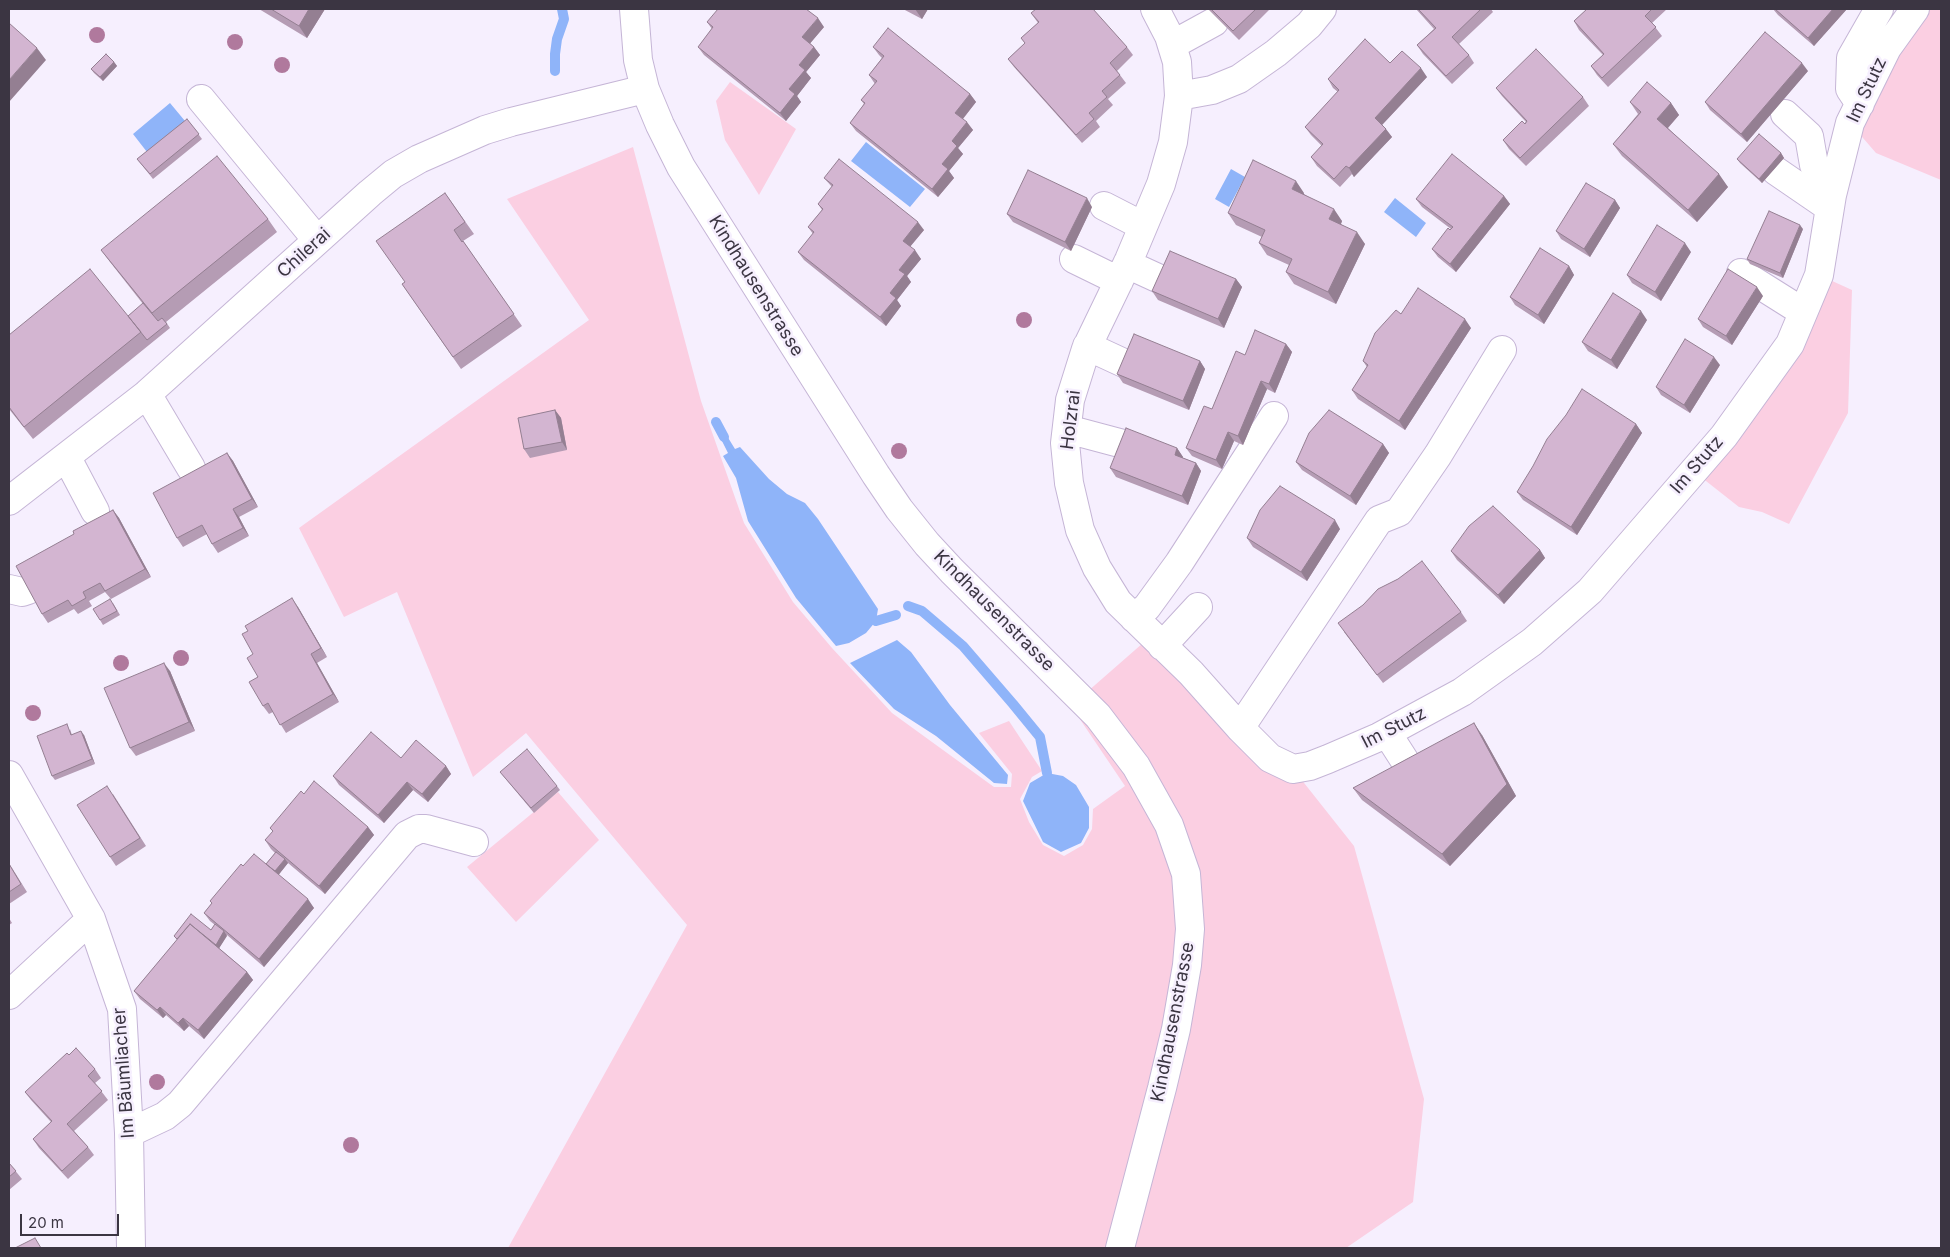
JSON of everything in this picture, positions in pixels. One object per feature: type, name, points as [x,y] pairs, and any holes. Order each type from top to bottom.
[{"type":"street","name":"Kindhausenstrasse","points":[[634,9],[638,60],[645,89],[660,126],[681,167],[822,391],[899,509],[952,571],[1098,716],[1136,766],[1169,825],[1186,874],[1190,928],[1187,965],[1176,1029],[1120,1248]]},
{"type":"street","name":"Holzrai","points":[[1154,9],[1172,45],[1177,62],[1179,96],[1173,142],[1161,184],[1123,273],[1087,346],[1070,400],[1065,443],[1068,483],[1080,530],[1097,568],[1118,602],[1191,673],[1240,728],[1270,758],[1293,769]]},
{"type":"street","points":[[1179,96],[1212,90],[1239,78],[1276,52],[1309,25],[1322,9]]},
{"type":"street","points":[[1860,104],[1850,89],[1845,70],[1879,9]]},
{"type":"street","name":"Im Stutz","points":[[1293,769],[1310,766],[1387,733],[1462,692],[1532,642],[1590,591],[1724,436],[1790,344],[1819,275],[1831,202],[1850,123],[1887,48],[1915,9]]},
{"type":"street","points":[[1172,45],[1214,22]]},
{"type":"street","name":"Chilerai","points":[[12,492],[67,458],[147,394],[393,174],[451,144],[511,122],[645,89]]},
{"type":"street","points":[[200,99],[318,240]]},
{"type":"street","points":[[1785,114],[1810,136],[1814,165],[1831,202]]},
{"type":"street","points":[[1776,171],[1831,202]]},
{"type":"street","points":[[1104,206],[1143,226]]},
{"type":"street","points":[[1074,259],[1123,273],[1164,281]]},
{"type":"street","points":[[1741,273],[1803,312]]},
{"type":"street","points":[[1087,346],[1128,365]]},
{"type":"street","points":[[1240,728],[1379,520],[1399,512],[1438,455],[1502,350]]},
{"type":"street","points":[[147,394],[191,468]]},
{"type":"street","points":[[1134,618],[1147,607],[1179,563],[1274,416]]},
{"type":"street","points":[[1067,430],[1127,445]]},
{"type":"street","points":[[67,458],[95,511]]},
{"type":"street","points":[[1162,646],[1198,606]]},
{"type":"street","points":[[1387,733],[1412,772]]},
{"type":"street","name":"Im Bäumliacher","points":[[9,775],[91,919],[122,1008],[129,1133],[131,1248]]},
{"type":"street","points":[[129,1133],[165,1116],[180,1104],[408,836],[419,829],[426,829],[474,842]]},
{"type":"street","points":[[9,995],[91,919]]},
{"type":"shaded area","points":[[1915,9],[1941,9],[1941,180],[1876,153],[1850,123]]},
{"type":"shaded area","points":[[730,82],[796,129],[759,195],[725,140],[716,101]]},
{"type":"shaded area","points":[[633,147],[701,401],[744,523],[793,602],[832,648],[892,713],[994,787],[1011,787],[1012,774],[979,733],[1009,721],[1042,771],[1032,777],[1020,799],[1029,822],[1043,845],[1064,856],[1083,845],[1092,829],[1093,809],[1125,786],[1071,706],[1143,643],[1293,769],[1354,846],[1424,1099],[1413,1202],[1346,1248],[508,1248],[687,925],[526,733],[473,777],[397,592],[344,617],[299,528],[589,320],[507,199]]},
{"type":"shaded area","points":[[1819,275],[1852,290],[1848,413],[1789,524],[1762,512],[1739,507],[1692,470]]},
{"type":"shaded area","points":[[558,792],[599,840],[516,922],[467,867]]},
{"type":"water","points":[[170,103],[185,121],[147,152],[133,134]]},
{"type":"water","points":[[866,142],[925,189],[910,207],[851,161]]},
{"type":"water","points":[[1231,169],[1245,177],[1229,207],[1215,199]]},
{"type":"water","points":[[1395,198],[1426,223],[1416,237],[1384,212]]},
{"type":"water","points":[[727,436],[735,449],[740,447],[769,479],[787,494],[805,503],[818,519],[878,609],[876,621],[866,633],[849,643],[836,646],[796,598],[748,521],[736,478],[723,456],[728,453],[721,439]]},
{"type":"water","points":[[897,640],[911,652],[950,705],[1008,775],[1007,784],[994,783],[936,736],[894,709],[850,663]]},
{"type":"water","points":[[1047,773],[1063,776],[1076,785],[1089,807],[1089,828],[1081,843],[1061,852],[1043,842],[1023,801],[1030,783]]},
{"type":"building","points":[[271,9],[309,9],[299,26]]},
{"type":"building","points":[[718,9],[806,9],[818,18],[802,37],[814,47],[799,65],[805,70],[789,89],[795,94],[780,113],[698,47],[713,27],[707,22]]},
{"type":"building","points":[[1036,9],[1093,9],[1127,47],[1110,63],[1120,75],[1102,91],[1107,97],[1089,113],[1094,119],[1076,135],[1008,59],[1025,43],[1021,38],[1039,22],[1031,13]]},
{"type":"building","points":[[1211,9],[1256,9],[1233,31]]},
{"type":"building","points":[[1418,9],[1481,9],[1452,37],[1469,55],[1446,76],[1417,45],[1436,28]]},
{"type":"building","points":[[1587,9],[1652,9],[1645,16],[1656,27],[1602,78],[1591,66],[1604,54],[1574,21]]},
{"type":"building","points":[[1775,9],[1833,9],[1808,38]]},
{"type":"building","points":[[9,23],[37,48],[9,80]]},
{"type":"building","points":[[888,28],[970,94],[955,113],[967,122],[952,141],[957,146],[942,164],[948,169],[932,189],[850,123],[865,103],[861,100],[877,81],[869,75],[884,56],[873,47]]},
{"type":"building","points":[[1765,32],[1802,63],[1741,134],[1705,102]]},
{"type":"building","points":[[1365,39],[1390,63],[1402,51],[1421,68],[1375,118],[1386,129],[1349,168],[1346,166],[1334,179],[1311,157],[1323,144],[1305,127],[1339,90],[1328,79]]},
{"type":"building","points":[[1536,49],[1583,97],[1520,158],[1503,140],[1522,121],[1525,124],[1527,121],[1496,88]]},
{"type":"building","points":[[106,54],[114,62],[100,77],[91,69]]},
{"type":"building","points":[[1647,82],[1671,103],[1657,119],[1719,174],[1688,210],[1613,144],[1641,112],[1630,102]]},
{"type":"building","points":[[187,119],[199,134],[150,174],[137,159]]},
{"type":"building","points":[[1759,134],[1781,153],[1759,179],[1737,159]]},
{"type":"building","points":[[1452,154],[1504,196],[1450,264],[1432,249],[1448,228],[1450,230],[1453,227],[1416,199]]},
{"type":"building","points":[[217,156],[268,219],[152,313],[101,250]]},
{"type":"building","points":[[839,159],[918,222],[903,241],[915,250],[899,270],[905,274],[890,293],[896,298],[880,317],[798,252],[814,232],[808,227],[823,209],[818,204],[833,185],[824,178]]},
{"type":"building","points":[[1253,160],[1296,181],[1292,189],[1334,209],[1329,219],[1357,232],[1328,292],[1286,272],[1292,259],[1259,243],[1265,230],[1228,213]]},
{"type":"building","points":[[1028,170],[1087,198],[1065,242],[1007,214]]},
{"type":"building","points":[[1586,183],[1615,200],[1584,249],[1556,231]]},
{"type":"building","points":[[445,193],[465,222],[454,230],[514,314],[453,357],[402,284],[405,282],[376,241]]},
{"type":"building","points":[[1769,211],[1800,225],[1780,273],[1747,259]]},
{"type":"building","points":[[1657,225],[1685,243],[1655,292],[1627,275]]},
{"type":"building","points":[[1540,248],[1569,266],[1538,315],[1510,297]]},
{"type":"building","points":[[1170,251],[1236,279],[1218,319],[1152,291]]},
{"type":"building","points":[[90,269],[141,332],[24,427],[9,407],[9,335]]},
{"type":"building","points":[[1728,269],[1757,287],[1726,336],[1698,319]]},
{"type":"building","points":[[1418,288],[1465,319],[1399,421],[1352,390],[1368,365],[1363,361],[1375,333],[1396,310],[1401,314]]},
{"type":"building","points":[[1613,293],[1641,311],[1611,360],[1582,342]]},
{"type":"building","points":[[143,303],[158,321],[162,318],[167,324],[147,340],[128,316]]},
{"type":"building","points":[[1255,330],[1286,344],[1269,384],[1261,381],[1238,436],[1228,432],[1216,460],[1186,448],[1204,406],[1212,409],[1236,351],[1245,355]]},
{"type":"building","points":[[1134,334],[1200,361],[1183,401],[1117,374]]},
{"type":"building","points":[[1685,339],[1714,357],[1684,405],[1656,387]]},
{"type":"building","points":[[1582,389],[1636,424],[1571,527],[1517,492],[1547,439],[1566,415]]},
{"type":"building","points":[[555,410],[562,442],[524,449],[518,418]]},
{"type":"building","points":[[1329,410],[1383,444],[1350,496],[1296,462],[1309,433]]},
{"type":"building","points":[[1126,428],[1177,448],[1175,455],[1196,463],[1182,496],[1110,468]]},
{"type":"building","points":[[227,453],[252,499],[233,509],[243,528],[212,544],[202,525],[177,538],[153,493]]},
{"type":"building","points":[[1280,486],[1335,520],[1301,572],[1247,538],[1260,510]]},
{"type":"building","points":[[1493,506],[1540,550],[1498,595],[1451,551],[1469,526]]},
{"type":"building","points":[[113,510],[145,569],[105,591],[100,583],[83,592],[86,598],[72,606],[68,600],[42,614],[16,566],[74,534],[73,531]]},
{"type":"building","points":[[1422,561],[1461,612],[1377,675],[1338,623],[1363,605],[1378,589],[1398,579]]},
{"type":"building","points":[[292,598],[321,648],[311,654],[333,694],[280,725],[268,703],[263,706],[249,682],[258,677],[247,658],[253,654],[242,634],[248,631],[245,626]]},
{"type":"building","points":[[110,599],[117,611],[100,620],[93,609]]},
{"type":"building","points":[[164,663],[189,722],[130,748],[104,688]]},
{"type":"building","points":[[1474,723],[1507,784],[1442,854],[1353,788]]},
{"type":"building","points":[[67,724],[71,735],[81,731],[92,759],[52,776],[37,736]]},
{"type":"building","points":[[371,732],[401,758],[416,740],[446,766],[422,794],[407,782],[378,815],[333,776]]},
{"type":"building","points":[[527,749],[557,786],[531,808],[500,772]]},
{"type":"building","points":[[314,781],[368,827],[319,886],[265,840],[273,831],[270,828],[301,791],[304,794]]},
{"type":"building","points":[[107,786],[140,838],[110,857],[77,805]]},
{"type":"building","points":[[276,852],[285,859],[275,871],[266,864]]},
{"type":"building","points":[[254,854],[308,899],[259,959],[204,913],[212,903],[210,901],[241,864],[243,866]]},
{"type":"building","points":[[9,864],[21,884],[9,892]]},
{"type":"building","points":[[191,914],[211,930],[215,924],[224,931],[216,945],[190,924],[177,939],[174,936]]},
{"type":"building","points":[[190,924],[247,972],[198,1030],[183,1018],[178,1023],[160,1007],[157,1010],[134,991]]},
{"type":"building","points":[[76,1048],[95,1069],[88,1076],[102,1091],[67,1124],[88,1147],[62,1171],[33,1139],[52,1121],[25,1092],[67,1053],[69,1055]]},
{"type":"building","points":[[9,1163],[16,1171],[9,1177]]},
{"type":"building","points":[[35,1238],[41,1248],[15,1248]]},
{"type":"waterway","points":[[555,71],[557,39],[564,19],[562,9]]},
{"type":"waterway","points":[[716,422],[724,437]]},
{"type":"waterway","points":[[908,606],[922,611],[963,646],[1013,704],[1040,737],[1047,773]]},
{"type":"waterway","points":[[876,621],[896,615]]}]
